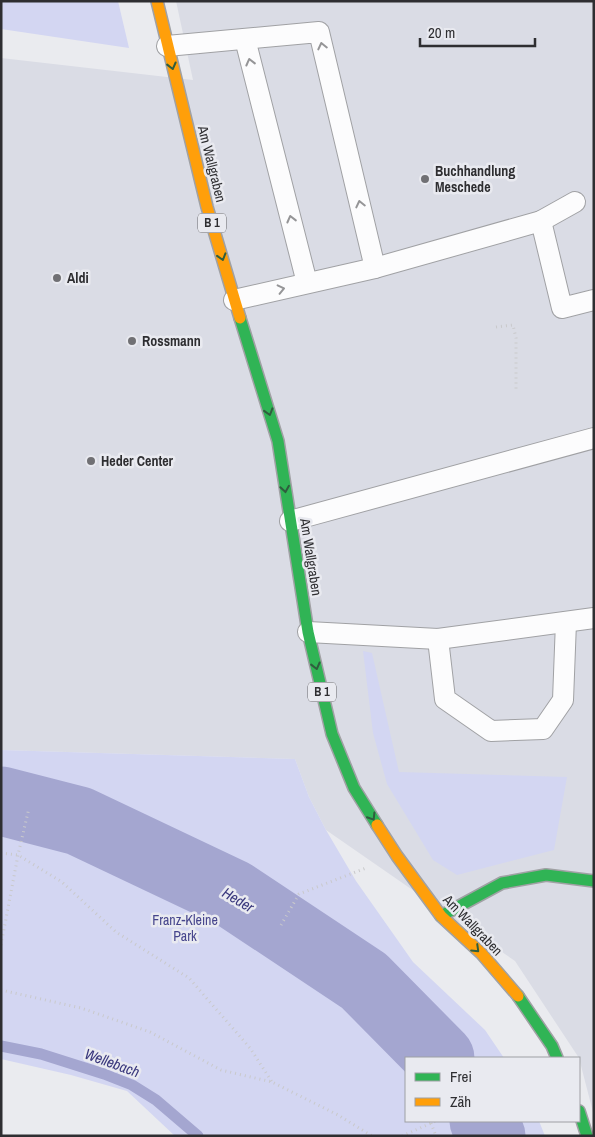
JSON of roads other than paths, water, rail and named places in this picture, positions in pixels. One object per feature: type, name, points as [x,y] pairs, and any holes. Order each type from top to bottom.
[{"type":"main road","name":"Am Wallgraben","points":[[157,1],[193,156],[234,300],[278,441],[308,632],[336,743],[354,788],[397,856],[440,916],[481,953],[525,1004],[552,1046],[557,1057]]},
{"type":"main road","points":[[440,916],[502,883],[546,875],[594,881]]},
{"type":"main road","points":[[580,1114],[587,1136]]},
{"type":"lane","points":[[167,46],[319,32],[375,268]]},
{"type":"lane","points":[[245,39],[307,283]]},
{"type":"lane","points":[[234,300],[375,268],[541,221],[575,202]]},
{"type":"lane","points":[[541,221],[562,308],[594,300]]},
{"type":"lane","points":[[290,521],[594,438]]},
{"type":"lane","points":[[308,632],[438,639],[594,618]]},
{"type":"lane","points":[[438,639],[445,699],[492,731],[543,730],[562,700],[566,622]]},
{"type":"waterway","name":"Heder","points":[[1,801],[79,821],[233,894],[364,981],[439,1057]]},
{"type":"waterway","name":"Wellebach","points":[[1,1046],[41,1054],[132,1085],[156,1100],[198,1136]]},
{"type":"waterway","name":"Heder","points":[[484,1122],[491,1136]]},
{"type":"place","name":"Buchhandlung Meschede","points":[[425,179]]},
{"type":"place","name":"Aldi","points":[[57,278]]},
{"type":"place","name":"Rossmann","points":[[132,341]]},
{"type":"place","name":"Heder Center","points":[[91,461]]},
{"type":"park label","name":"Franz-Kleine Park","points":[[185,928]]}]
